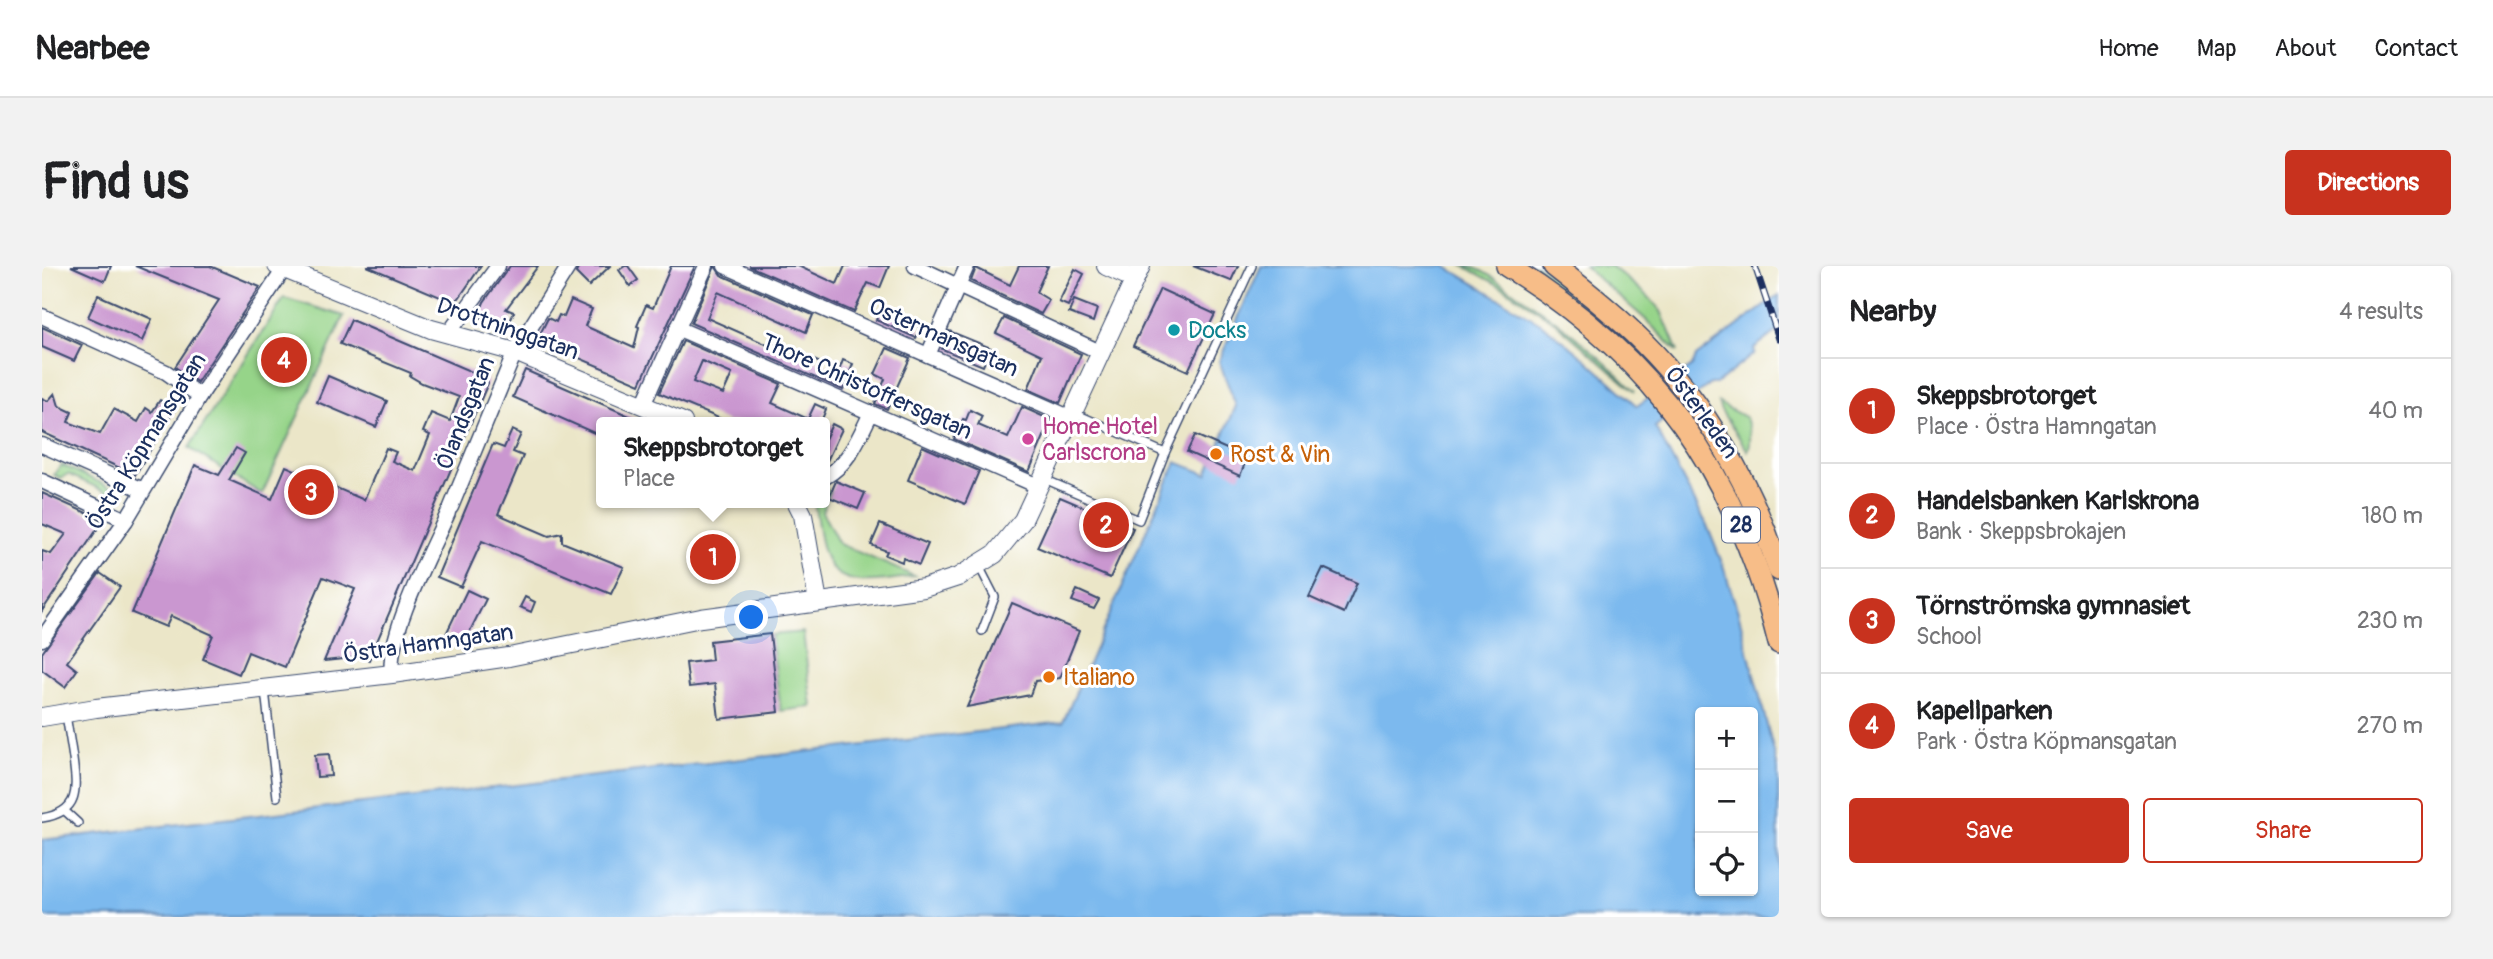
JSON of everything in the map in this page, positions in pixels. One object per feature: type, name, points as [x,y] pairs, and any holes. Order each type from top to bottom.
[{"type":"main road","name":"Österleden","points":[[1507,266],[1540,286],[1595,328],[1632,362],[1678,419],[1717,479],[1741,526],[1759,571],[1779,643]]},
{"type":"main road","name":"Österleden","points":[[1554,266],[1616,316],[1669,371],[1696,406],[1734,465],[1758,511],[1779,570]]},
{"type":"street","points":[[447,334],[498,266]]},
{"type":"street","name":"Ölandsgatan","points":[[392,674],[390,660],[394,638],[515,352],[569,266]]},
{"type":"street","points":[[643,405],[706,266]]},
{"type":"street","name":"Ostermansgatan","points":[[725,266],[1070,414]]},
{"type":"street","points":[[915,266],[1100,352]]},
{"type":"street","points":[[928,355],[967,266]]},
{"type":"street","points":[[1106,266],[1138,272]]},
{"type":"street","name":"Drottninggatan","points":[[282,267],[447,334],[515,352],[671,417]]},
{"type":"street","name":"Östra Köpmansgatan","points":[[42,639],[126,520],[282,267]]},
{"type":"street","name":"Östra Hamngatan","points":[[42,717],[509,657],[701,618],[925,588],[958,577],[995,554],[1023,520],[1138,272]]},
{"type":"street","points":[[42,316],[166,373],[200,396]]},
{"type":"street","name":"Thore Christoffersgatan","points":[[677,328],[1040,482]]},
{"type":"street","points":[[830,474],[838,470],[851,452],[872,413]]},
{"type":"street","points":[[42,445],[143,490]]},
{"type":"street","points":[[42,481],[126,520]]},
{"type":"street","points":[[800,508],[818,602]]},
{"type":"lane","points":[[1040,482],[1139,520],[1166,453],[1252,266]]},
{"type":"lane","points":[[1070,414],[1166,453]]},
{"type":"lane","points":[[978,564],[995,597],[982,631]]},
{"type":"lane","points":[[265,689],[277,797]]},
{"type":"lane","points":[[42,818],[65,811],[73,801],[77,788],[66,713]]},
{"type":"lane","points":[[65,811],[78,823]]},
{"type":"green space","points":[[1464,266],[1487,274],[1542,311],[1590,349],[1635,392],[1552,320]]},
{"type":"green space","points":[[1522,266],[1537,266],[1565,284],[1627,339],[1656,369],[1657,375]]},
{"type":"green space","points":[[1584,266],[1611,266],[1648,296],[1661,311],[1678,352],[1644,318]]},
{"type":"green space","points":[[284,298],[344,316],[262,494],[189,448]]},
{"type":"green space","points":[[1719,403],[1746,418],[1750,434],[1748,451],[1720,409]]},
{"type":"green space","points":[[62,465],[123,493],[115,503],[107,500],[111,494],[68,474],[61,478],[54,475]]},
{"type":"green space","points":[[815,508],[824,508],[822,512],[839,544],[914,576],[866,581],[844,577],[828,562]]},
{"type":"green space","points":[[803,632],[812,707],[781,711],[771,635]]},
{"type":"water","points":[[1261,266],[1445,266],[1542,324],[1580,354],[1637,406],[1692,366],[1696,357],[1779,295],[1779,330],[1754,348],[1755,353],[1716,384],[1710,384],[1655,427],[1706,523],[1723,565],[1738,612],[1778,768],[1779,917],[42,917],[42,840],[1063,722],[1176,462],[1207,474],[1236,406],[1219,361]]},
{"type":"building","points":[[71,266],[111,266],[105,281]]},
{"type":"building","points":[[135,266],[210,266],[260,287],[197,382],[175,367],[219,300]]},
{"type":"building","points":[[367,266],[481,266],[459,298],[452,302]]},
{"type":"building","points":[[510,266],[538,266],[506,309],[514,312],[507,329],[478,316],[484,302]]},
{"type":"building","points":[[579,266],[610,266],[589,286],[576,273]]},
{"type":"building","points":[[628,266],[638,280],[630,286],[619,270]]},
{"type":"building","points":[[671,266],[695,266],[640,384],[537,340],[548,318],[556,322],[559,315],[564,317],[571,300],[592,309],[585,326],[634,348],[639,327],[637,326],[646,305],[653,308]]},
{"type":"building","points":[[715,266],[721,275],[813,315],[806,332],[718,292],[707,318],[770,346],[772,342],[839,371],[843,360],[853,364],[843,390],[691,323]]},
{"type":"building","points":[[749,266],[798,266],[837,284],[845,266],[889,266],[880,288],[868,283],[854,312]]},
{"type":"building","points":[[1019,266],[1048,266],[1036,292],[1049,300],[1041,314],[971,281],[976,268],[1010,285]]},
{"type":"building","points":[[1193,266],[1238,266],[1231,281]]},
{"type":"building","points":[[1075,269],[1084,274],[1068,306],[1059,302]]},
{"type":"building","name":"Docks","points":[[1160,289],[1215,314],[1188,371],[1133,346]]},
{"type":"building","points":[[98,295],[152,319],[142,341],[88,317]]},
{"type":"building","points":[[1074,300],[1097,309],[1093,322],[1069,313]]},
{"type":"building","points":[[881,309],[921,328],[916,338],[876,320]]},
{"type":"building","points":[[1004,318],[1081,354],[1060,403],[1028,389],[1042,355],[996,333]]},
{"type":"building","points":[[351,320],[486,378],[488,383],[369,660],[362,657],[324,661],[355,589],[323,577],[285,667],[248,652],[239,674],[203,659],[213,635],[171,616],[166,627],[132,613],[195,465],[219,475],[236,448],[245,453],[229,480],[272,499],[286,466],[364,500],[386,448],[396,452],[392,461],[415,471],[430,435],[423,432],[431,413],[450,421],[459,397],[422,383],[410,376],[411,373],[340,344]]},
{"type":"building","points":[[42,327],[82,345],[74,361],[42,347]]},
{"type":"building","points":[[949,331],[991,348],[983,366],[942,349]]},
{"type":"building","points":[[683,341],[781,384],[772,403],[804,417],[716,417],[659,393]],"holes":[[[702,361],[732,374],[723,394],[693,382]]]},
{"type":"building","points":[[887,348],[910,358],[887,409],[875,404],[885,379],[875,374]]},
{"type":"building","points":[[525,370],[632,417],[596,417],[596,434],[513,397]]},
{"type":"building","points":[[328,376],[387,401],[376,427],[317,402]]},
{"type":"building","points":[[55,393],[59,406],[72,412],[68,422],[100,434],[114,409],[138,422],[146,408],[152,412],[160,400],[175,409],[135,475],[42,432],[42,398],[48,401]]},
{"type":"building","points":[[815,404],[826,409],[823,417],[809,417]]},
{"type":"building","points":[[1022,407],[1051,420],[1029,472],[954,439],[970,410],[982,416],[978,425],[1008,438]]},
{"type":"building","points":[[832,424],[842,429],[830,454]]},
{"type":"building","points":[[512,430],[521,434],[513,452],[523,456],[498,514],[549,536],[562,533],[562,542],[624,567],[611,594],[482,541],[461,587],[437,577],[493,444],[504,448]]},
{"type":"building","points":[[1195,435],[1247,458],[1240,476],[1187,452]]},
{"type":"building","points":[[922,446],[979,471],[965,504],[908,480]]},
{"type":"building","points":[[836,481],[865,493],[858,509],[830,497]]},
{"type":"building","points":[[42,493],[102,522],[42,611],[42,551],[51,554],[66,534],[42,524]]},
{"type":"building","points":[[1060,497],[1133,528],[1110,578],[1037,547]]},
{"type":"building","points":[[880,524],[928,544],[919,565],[903,558],[902,562],[885,555],[887,551],[871,545]]},
{"type":"building","points":[[1323,568],[1357,583],[1344,613],[1309,597]]},
{"type":"building","points":[[100,573],[120,587],[67,662],[77,670],[65,687],[42,670],[42,653]]},
{"type":"building","points":[[467,590],[486,599],[464,643],[446,634]]},
{"type":"building","points":[[1077,590],[1099,600],[1094,609],[1072,601]]},
{"type":"building","points":[[525,597],[535,602],[531,612],[520,607]]},
{"type":"building","points":[[1012,603],[1079,631],[1060,678],[1035,681],[1030,695],[967,707]]},
{"type":"building","points":[[770,634],[779,712],[719,719],[715,684],[689,687],[686,663],[712,660],[710,641]]},
{"type":"building","points":[[329,754],[331,776],[317,777],[315,755]]},
{"type":"railway","points":[[1755,266],[1779,339]]},
{"type":"place","name":"Docks","points":[[1174,330]]},
{"type":"place","name":"Kapellparken","points":[[284,360]]},
{"type":"place","name":"Home Hotel Carlscrona","points":[[1028,439]]},
{"type":"place","name":"Rost & Vin","points":[[1216,454]]},
{"type":"place","name":"Törnströmska gymnasiet","points":[[311,492]]},
{"type":"place","name":"Handelsbanken Karlskrona","points":[[1106,525]]},
{"type":"place","name":"Skeppsbrotorget","points":[[713,557]]},
{"type":"place","name":"Italiano","points":[[1049,677]]}]
